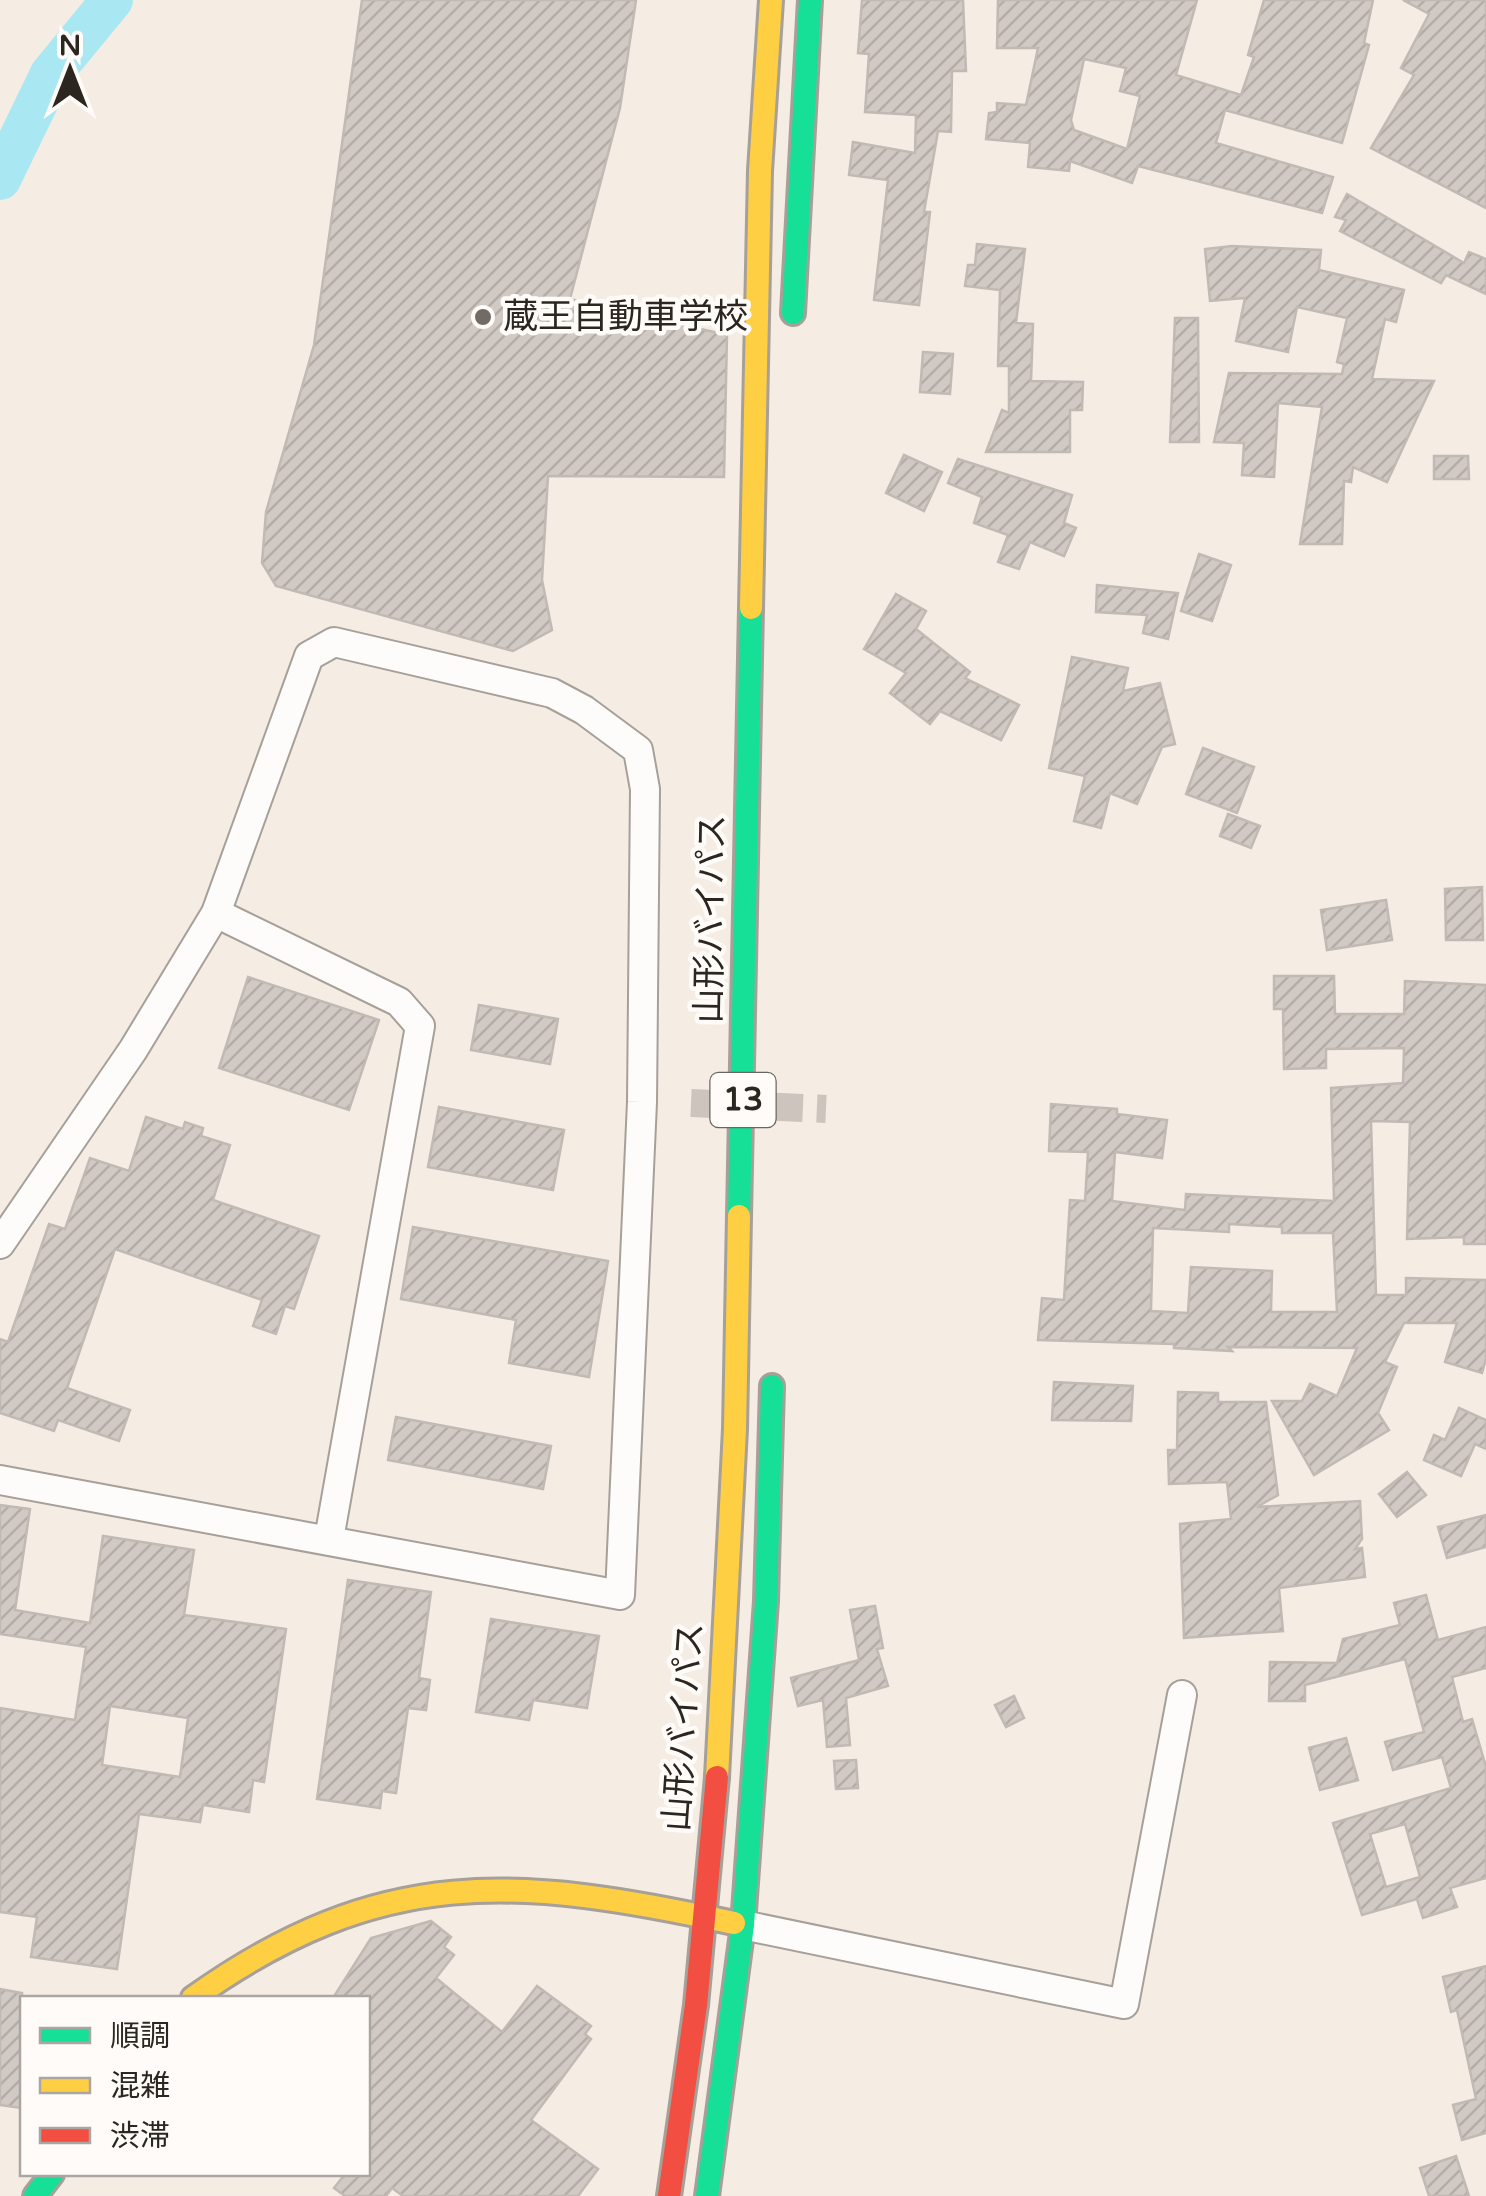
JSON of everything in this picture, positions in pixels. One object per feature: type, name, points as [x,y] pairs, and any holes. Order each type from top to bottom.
[{"type":"main road","name":"山形バイパス","points":[[669,2196],[706,1916],[735,1430],[760,171],[772,0]]},
{"type":"main road","points":[[791,341],[810,0]]},
{"type":"main road","name":"山形バイパス","points":[[706,2196],[742,1924],[766,1601],[772,1364]]},
{"type":"main road","points":[[196,1996],[239,1964],[308,1928],[381,1902],[444,1892],[518,1891],[742,1924]]},
{"type":"main road","points":[[35,2196],[50,2176]]},
{"type":"street","points":[[0,1244],[133,1050],[216,914],[310,656],[334,642],[552,693],[638,750],[645,788],[642,1102],[620,1596],[329,1538],[0,1480]]},
{"type":"street","points":[[216,914],[399,1002],[420,1026],[329,1538]]},
{"type":"street","points":[[742,1924],[1124,2004],[1182,1696]]},
{"type":"building","name":"蔵王自動車学校","points":[[362,0],[636,0],[620,108],[570,299],[727,335],[724,477],[548,476],[542,580],[552,630],[513,651],[276,586],[262,563],[266,512],[314,345]]},
{"type":"building","points":[[862,0],[963,0],[966,71],[952,71],[951,132],[938,131],[924,212],[930,212],[919,305],[874,300],[888,180],[849,175],[853,142],[915,153],[916,115],[865,112],[869,54],[858,53]]},
{"type":"building","points":[[998,0],[1197,0],[1176,75],[1241,95],[1254,57],[1248,55],[1264,0],[1373,0],[1364,43],[1369,45],[1342,143],[1225,110],[1216,143],[1333,177],[1322,213],[1138,166],[1132,183],[1070,161],[1069,171],[1028,167],[1030,143],[986,139],[989,113],[997,112],[997,103],[1026,105],[1038,48],[997,48]],"holes":[[[1084,59],[1126,68],[1120,91],[1140,96],[1127,149],[1074,130],[1071,120]]]},
{"type":"building","points":[[1403,0],[1486,0],[1486,208],[1371,148],[1414,75],[1401,68],[1429,14]]},
{"type":"building","points":[[1347,194],[1464,263],[1469,252],[1486,259],[1486,294],[1446,275],[1441,283],[1340,231],[1346,220],[1335,217]]},
{"type":"building","points":[[977,244],[1025,249],[1016,323],[1033,324],[1031,381],[1083,382],[1082,410],[1070,410],[1070,452],[986,452],[1002,410],[1009,413],[1009,366],[998,366],[1000,290],[965,286],[968,265],[975,265]]},
{"type":"building","points":[[1232,246],[1321,250],[1319,270],[1404,290],[1396,322],[1385,319],[1372,379],[1434,381],[1387,482],[1353,467],[1351,482],[1344,481],[1342,544],[1300,544],[1322,407],[1278,403],[1274,477],[1242,475],[1244,443],[1214,442],[1229,373],[1342,374],[1344,364],[1337,362],[1347,318],[1297,307],[1288,352],[1236,341],[1245,298],[1210,301],[1205,249]]},
{"type":"building","points":[[1175,318],[1198,318],[1199,442],[1170,442]]},
{"type":"building","points":[[923,352],[953,354],[950,394],[920,392]]},
{"type":"building","points":[[904,455],[942,472],[924,511],[886,493]]},
{"type":"building","points":[[1434,456],[1468,456],[1469,479],[1434,479]]},
{"type":"building","points":[[958,459],[1072,495],[1064,523],[1076,528],[1064,556],[1030,542],[1019,569],[998,562],[1008,535],[974,523],[982,497],[948,483]]},
{"type":"building","points":[[1199,554],[1231,565],[1212,621],[1181,611]]},
{"type":"building","points":[[1097,585],[1178,593],[1168,639],[1143,633],[1147,615],[1096,612]]},
{"type":"building","points":[[896,594],[926,611],[916,629],[970,672],[965,678],[1019,705],[1001,740],[940,711],[930,724],[890,693],[906,673],[864,649]]},
{"type":"building","points":[[1072,657],[1128,668],[1123,691],[1160,683],[1175,744],[1162,747],[1137,804],[1110,793],[1101,828],[1074,821],[1085,776],[1049,768]]},
{"type":"building","points":[[1203,748],[1254,767],[1237,813],[1186,794]]},
{"type":"building","points":[[1228,814],[1260,826],[1251,848],[1220,836]]},
{"type":"building","points":[[1482,887],[1483,940],[1446,940],[1445,889]]},
{"type":"building","points":[[1386,900],[1392,940],[1327,950],[1321,910]]},
{"type":"building","points":[[1274,976],[1334,976],[1335,1014],[1404,1014],[1405,981],[1486,985],[1486,1244],[1464,1244],[1464,1237],[1407,1239],[1410,1122],[1371,1121],[1376,1295],[1406,1295],[1406,1278],[1486,1280],[1486,1359],[1482,1373],[1445,1362],[1457,1323],[1404,1323],[1385,1362],[1397,1367],[1378,1413],[1389,1430],[1314,1475],[1272,1401],[1302,1401],[1310,1384],[1337,1396],[1357,1348],[1228,1347],[1232,1351],[1174,1348],[1174,1344],[1038,1340],[1042,1298],[1064,1300],[1070,1200],[1085,1201],[1088,1152],[1049,1151],[1051,1104],[1117,1109],[1117,1114],[1167,1120],[1162,1158],[1115,1152],[1112,1201],[1185,1210],[1186,1194],[1334,1201],[1331,1088],[1403,1083],[1404,1048],[1326,1049],[1326,1068],[1284,1069],[1283,1009],[1274,1009]],"holes":[[[1229,1224],[1282,1227],[1282,1233],[1333,1233],[1337,1312],[1271,1312],[1272,1271],[1191,1267],[1188,1313],[1151,1311],[1153,1228],[1229,1232]]]},
{"type":"building","points":[[248,977],[379,1020],[349,1110],[219,1068]]},
{"type":"building","points":[[479,1005],[558,1019],[550,1064],[471,1050]]},
{"type":"building","points":[[439,1107],[564,1130],[553,1190],[428,1167]]},
{"type":"building","points":[[146,1117],[183,1129],[185,1122],[203,1128],[201,1136],[230,1145],[213,1200],[319,1236],[294,1309],[285,1306],[276,1334],[253,1326],[262,1300],[115,1249],[67,1388],[130,1410],[119,1441],[58,1420],[54,1431],[0,1413],[0,1339],[8,1342],[49,1224],[65,1229],[90,1158],[129,1171]]},
{"type":"building","points":[[413,1227],[608,1261],[589,1377],[509,1363],[516,1320],[401,1299]]},
{"type":"building","points":[[1054,1382],[1133,1386],[1131,1421],[1052,1420]]},
{"type":"building","points":[[1178,1392],[1218,1393],[1218,1402],[1266,1402],[1278,1495],[1257,1507],[1360,1501],[1362,1539],[1355,1549],[1362,1548],[1365,1577],[1279,1588],[1283,1631],[1184,1638],[1180,1524],[1231,1519],[1227,1482],[1169,1484],[1168,1450],[1177,1450]]},
{"type":"building","points":[[1459,1408],[1486,1420],[1486,1449],[1475,1444],[1461,1476],[1424,1460],[1434,1435],[1445,1440]]},
{"type":"building","points":[[396,1417],[551,1446],[543,1489],[388,1460]]},
{"type":"building","points":[[1407,1472],[1426,1495],[1397,1517],[1379,1494]]},
{"type":"building","points":[[0,1505],[30,1509],[15,1610],[90,1623],[103,1536],[194,1550],[184,1615],[286,1629],[264,1782],[253,1780],[249,1812],[203,1805],[200,1822],[139,1814],[117,1969],[31,1957],[37,1917],[0,1912],[0,1708],[75,1720],[86,1647],[0,1634]],"holes":[[[110,1706],[188,1718],[180,1777],[102,1765]]]},
{"type":"building","points":[[1486,1515],[1486,1547],[1447,1558],[1438,1527]]},
{"type":"building","points":[[348,1580],[431,1592],[419,1678],[430,1680],[426,1710],[408,1708],[396,1793],[382,1791],[380,1808],[317,1799]]},
{"type":"building","points":[[1426,1595],[1438,1640],[1486,1627],[1486,1668],[1452,1677],[1463,1722],[1472,1719],[1486,1767],[1486,1878],[1450,1888],[1457,1907],[1423,1918],[1417,1899],[1362,1915],[1333,1823],[1451,1788],[1442,1757],[1393,1770],[1385,1742],[1424,1732],[1405,1659],[1305,1685],[1305,1701],[1269,1701],[1270,1662],[1337,1663],[1343,1639],[1400,1625],[1394,1603]],"holes":[[[1405,1824],[1420,1877],[1386,1887],[1370,1834]]]},
{"type":"building","points":[[875,1606],[883,1648],[877,1649],[888,1686],[846,1698],[850,1745],[827,1747],[823,1700],[798,1706],[791,1678],[859,1660],[850,1610]]},
{"type":"building","points":[[491,1619],[599,1636],[587,1708],[533,1700],[529,1720],[476,1712]]},
{"type":"building","points":[[1014,1696],[1024,1718],[1006,1727],[995,1705]]},
{"type":"building","points":[[1346,1738],[1358,1780],[1320,1790],[1309,1748]]},
{"type":"building","points":[[856,1760],[858,1788],[836,1789],[834,1761]]},
{"type":"building","points":[[431,1921],[451,1937],[444,1947],[454,1955],[436,1978],[502,2032],[537,1986],[591,2026],[585,2034],[591,2039],[531,2120],[598,2169],[578,2196],[403,2196],[392,2188],[386,2196],[345,2196],[334,2188],[343,2176],[370,2176],[370,1996],[334,1996],[371,1938]]},
{"type":"building","points":[[1486,1966],[1486,2133],[1462,2140],[1453,2105],[1476,2099],[1457,2010],[1451,2012],[1443,1977]]},
{"type":"building","points":[[0,1989],[22,1996],[20,2108],[0,2105]]},
{"type":"building","points":[[1456,2156],[1469,2196],[1429,2196],[1420,2168]]},
{"type":"waterway","points":[[0,179],[51,74],[112,0]]},
{"type":"tunnel","points":[[691,1103],[826,1109]]},
{"type":"traffic: fast","points":[[793,313],[810,0]]},
{"type":"traffic: fast","points":[[739,1216],[751,608]]},
{"type":"traffic: fast","points":[[707,2196],[743,1925],[766,1601],[772,1386]]},
{"type":"traffic: fast","points":[[35,2196],[50,2176]]},
{"type":"traffic: slow","points":[[751,608],[760,171],[771,0]]},
{"type":"traffic: slow","points":[[717,1777],[735,1429],[739,1216]]},
{"type":"traffic: slow","points":[[196,1996],[261,1954],[326,1923],[390,1903],[453,1893],[517,1891],[585,1896],[734,1923]]},
{"type":"traffic: jam","points":[[669,2196],[696,2005],[717,1777]]},
{"type":"place","name":"蔵王自動車学校","points":[[483,317]]}]
